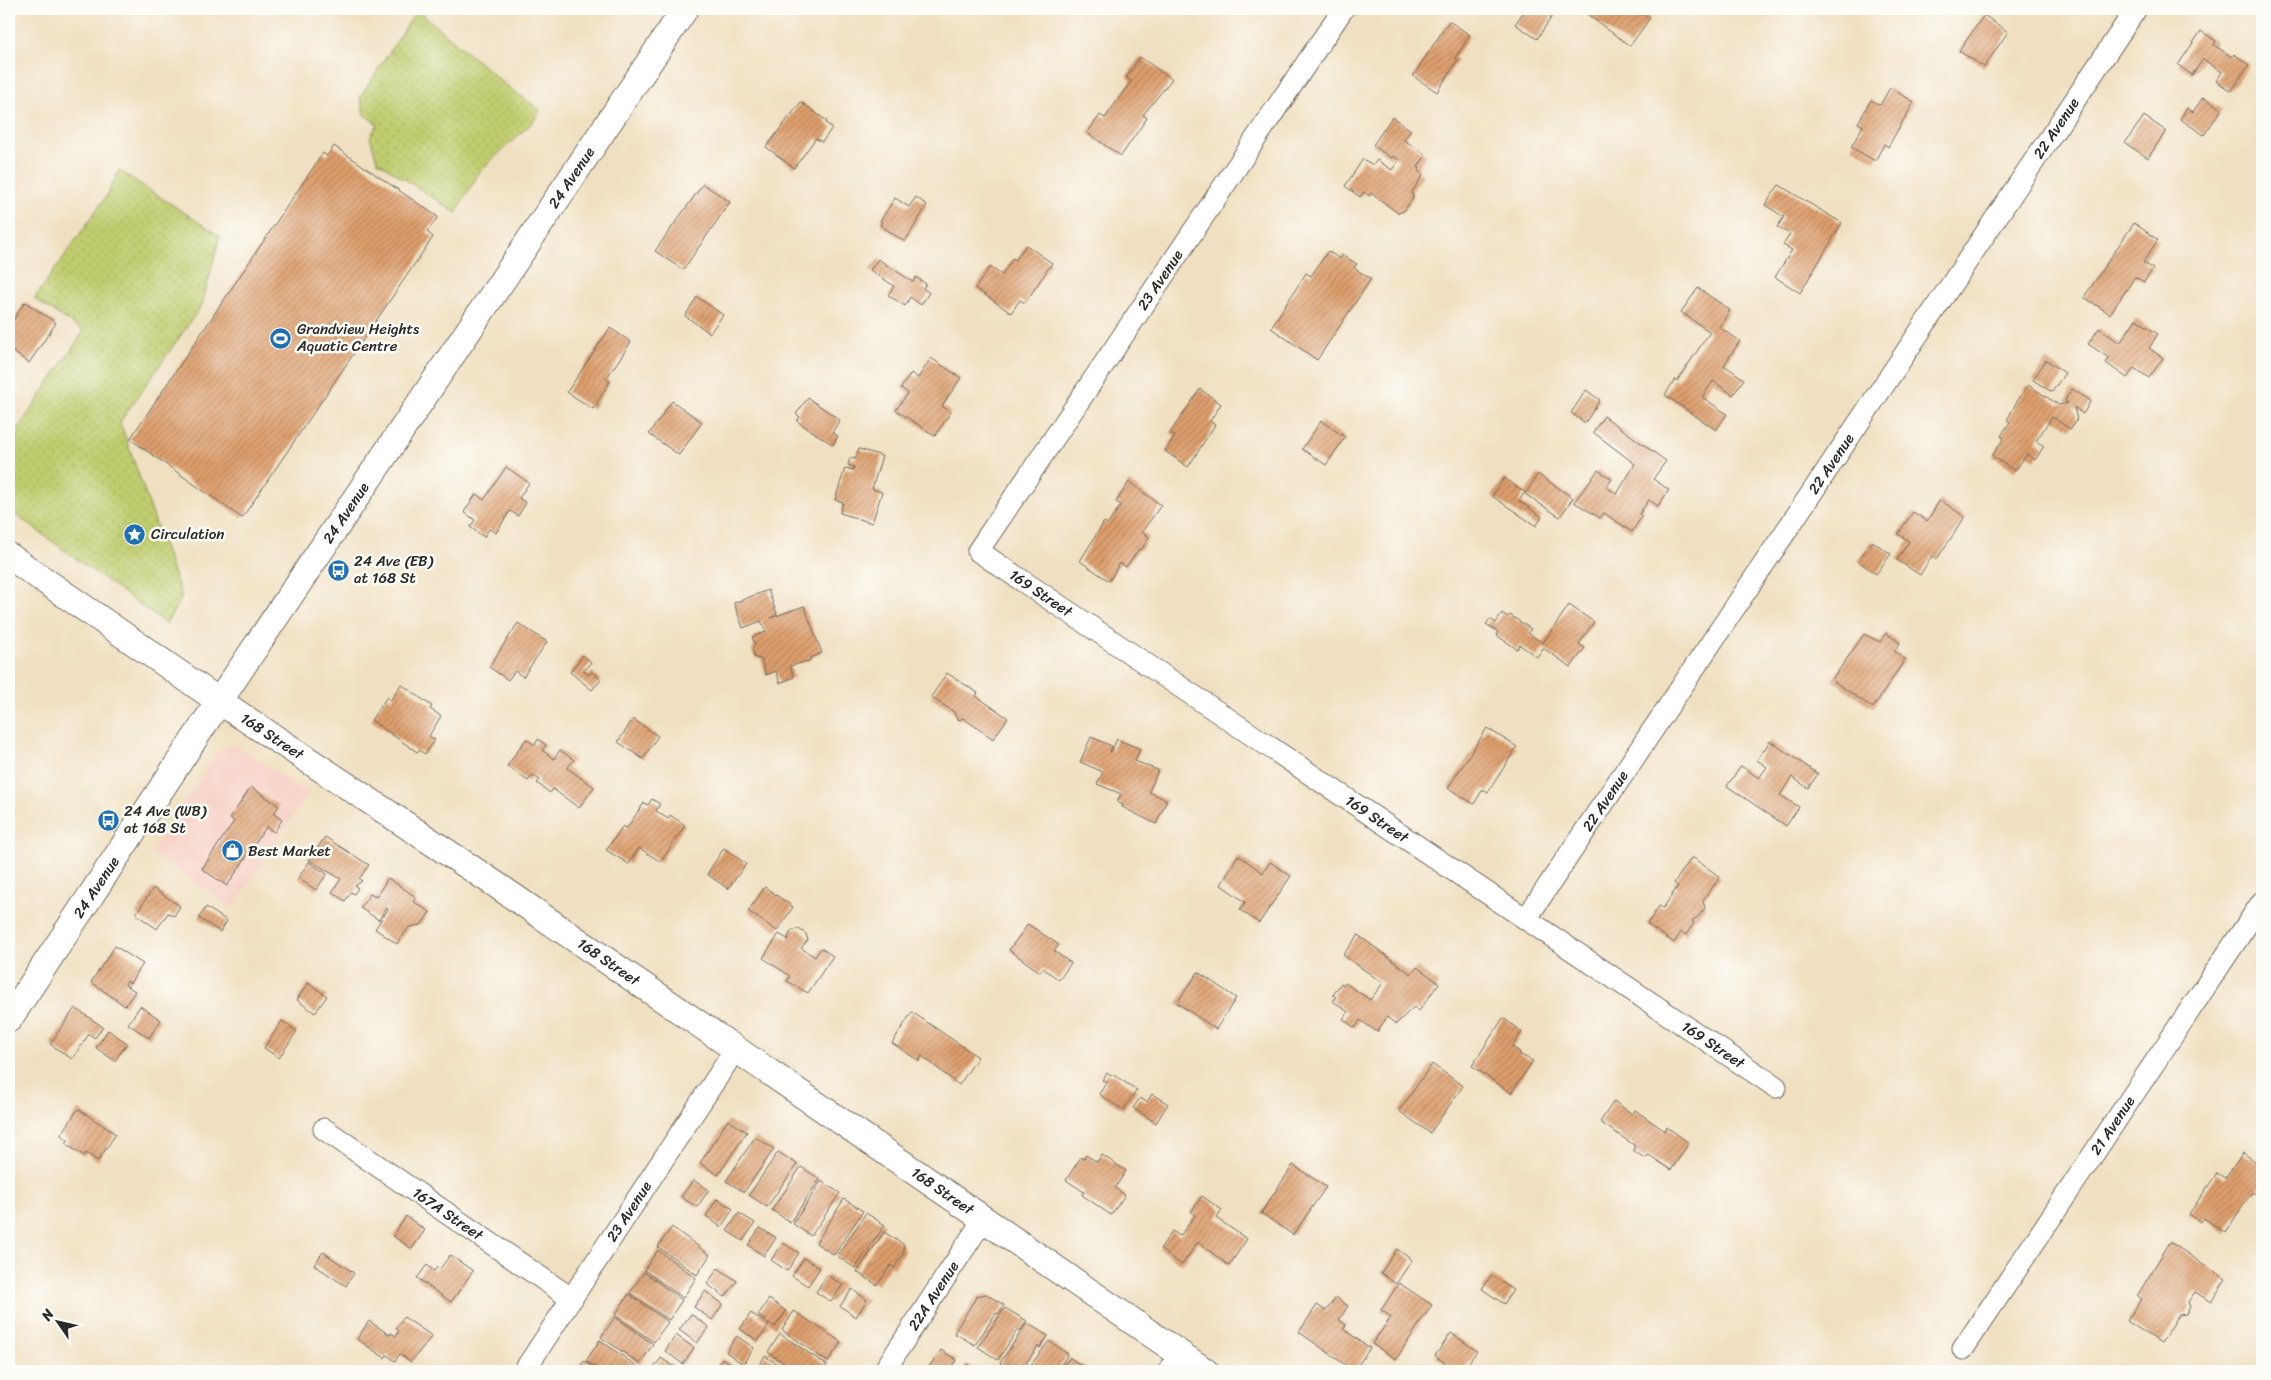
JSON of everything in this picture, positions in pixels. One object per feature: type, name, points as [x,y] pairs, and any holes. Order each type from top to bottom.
[{"type":"main road","name":"24 Avenue","points":[[9,1019],[220,701],[685,9]]},
{"type":"main road","name":"168 Street","points":[[9,556],[220,701],[495,884],[983,1220],[1175,1363],[1204,1371]]},
{"type":"street","name":"23 Avenue","points":[[978,551],[1343,9]]},
{"type":"street","name":"22 Avenue","points":[[1526,919],[2136,9]]},
{"type":"street","name":"169 Street","points":[[978,551],[1776,1087]]},
{"type":"street","name":"21 Avenue","points":[[1963,1349],[2262,902]]},
{"type":"street","name":"23 Avenue","points":[[524,1371],[735,1050]]},
{"type":"street","name":"167A Street","points":[[324,1129],[572,1299]]},
{"type":"street","name":"22A Avenue","points":[[884,1371],[983,1220]]},
{"type":"shaded area","points":[[236,745],[308,793],[233,908],[151,853],[216,754],[224,748]]},
{"type":"green space","points":[[417,10],[507,86],[540,110],[534,121],[480,171],[456,213],[377,161],[370,137],[378,124],[364,115],[360,97]]},
{"type":"green space","points":[[119,170],[220,236],[202,305],[120,422],[182,597],[166,624],[9,510],[9,442],[84,331],[34,299],[107,195]]},
{"type":"building","points":[[1526,9],[1556,10],[1537,39],[1515,24]]},
{"type":"building","points":[[1580,9],[1636,9],[1650,18],[1630,46]]},
{"type":"building","points":[[1984,15],[2008,32],[1984,67],[1959,51]]},
{"type":"building","points":[[1449,21],[1470,35],[1455,58],[1458,60],[1437,92],[1413,76]]},
{"type":"building","points":[[2201,31],[2216,41],[2214,45],[2232,57],[2234,54],[2249,65],[2231,91],[2216,81],[2222,72],[2203,59],[2192,75],[2178,65]]},
{"type":"building","points":[[1140,57],[1172,79],[1143,115],[1147,118],[1121,156],[1087,133],[1100,115],[1105,118],[1131,81],[1126,77]]},
{"type":"building","points":[[1890,88],[1914,102],[1888,147],[1884,144],[1875,161],[1851,147],[1863,126],[1858,123],[1871,100],[1880,105]]},
{"type":"building","points":[[2203,97],[2222,109],[2204,135],[2180,119],[2187,108],[2193,112]]},
{"type":"building","points":[[801,102],[827,121],[826,123],[832,128],[822,142],[816,138],[794,168],[766,147]]},
{"type":"building","points":[[2144,116],[2166,131],[2148,158],[2125,143]]},
{"type":"building","points":[[1392,117],[1411,130],[1404,140],[1426,155],[1418,167],[1420,168],[1418,171],[1423,175],[1412,192],[1413,198],[1404,211],[1398,213],[1371,193],[1369,196],[1364,192],[1360,197],[1345,186],[1363,159],[1373,165],[1377,160],[1392,170],[1399,160],[1393,156],[1391,158],[1373,145]]},
{"type":"building","name":"Grandview Heights Aquatic Centre","points":[[334,146],[438,217],[427,232],[433,237],[242,518],[130,439],[323,153],[327,156]]},
{"type":"building","points":[[703,184],[730,202],[683,270],[655,251]]},
{"type":"building","points":[[1779,185],[1842,223],[1800,293],[1775,277],[1792,250],[1783,245],[1790,234],[1777,227],[1784,217],[1765,205]]},
{"type":"building","points":[[916,197],[927,205],[905,242],[880,225],[882,223],[880,221],[895,198],[909,207]]},
{"type":"building","points":[[2134,223],[2158,240],[2143,262],[2153,269],[2144,282],[2135,277],[2110,314],[2084,297]]},
{"type":"building","points":[[1026,245],[1052,263],[1025,303],[1020,300],[1011,313],[975,288],[990,267],[1002,275],[1013,258],[1016,260]]},
{"type":"building","points":[[1328,251],[1340,259],[1343,255],[1357,264],[1354,268],[1371,279],[1317,360],[1271,328],[1306,273],[1311,276]]},
{"type":"building","points":[[878,259],[913,282],[916,277],[926,284],[923,288],[929,293],[921,305],[910,297],[905,306],[888,295],[894,286],[870,270]]},
{"type":"building","points":[[1698,288],[1730,310],[1719,327],[1740,341],[1724,365],[1744,379],[1733,395],[1713,381],[1702,397],[1727,414],[1716,430],[1665,395],[1675,379],[1677,381],[1710,332],[1681,312]]},
{"type":"building","points":[[697,297],[723,315],[710,333],[685,316]]},
{"type":"building","points":[[25,302],[56,323],[29,363],[9,349],[9,326]]},
{"type":"building","points":[[2136,319],[2158,334],[2149,348],[2163,358],[2149,378],[2134,368],[2127,378],[2106,363],[2109,358],[2088,344],[2099,328],[2120,343]]},
{"type":"building","points":[[610,328],[631,342],[606,379],[610,382],[593,409],[567,392]]},
{"type":"building","points":[[931,358],[961,378],[942,406],[951,412],[935,436],[896,410],[908,393],[901,388],[911,373],[918,378]]},
{"type":"building","points":[[2046,360],[2065,373],[2052,392],[2033,380]]},
{"type":"building","points":[[2028,385],[2059,405],[2068,403],[2065,401],[2072,389],[2091,401],[2083,414],[2074,407],[2077,420],[2070,429],[2052,417],[2036,441],[2044,446],[2035,460],[2027,454],[2015,471],[1992,456],[2004,438],[2001,436],[2010,422],[2007,420]]},
{"type":"building","points":[[1200,389],[1221,404],[1210,421],[1215,425],[1188,467],[1165,451],[1175,436],[1170,433]]},
{"type":"building","points":[[1586,390],[1600,400],[1585,423],[1571,413]]},
{"type":"building","points":[[808,398],[840,420],[832,432],[838,436],[833,445],[797,421],[800,417],[796,414]]},
{"type":"building","points":[[672,401],[702,422],[679,455],[649,434]]},
{"type":"building","points":[[1604,416],[1666,461],[1653,479],[1669,490],[1658,506],[1649,500],[1639,514],[1642,516],[1632,532],[1604,513],[1600,518],[1574,502],[1598,470],[1612,479],[1606,487],[1617,494],[1635,464],[1593,432]]},
{"type":"building","points":[[1321,421],[1345,437],[1326,465],[1302,449]]},
{"type":"building","points":[[859,449],[882,456],[872,489],[882,492],[872,523],[840,513],[843,502],[835,500],[845,468],[853,470],[854,467],[848,465],[850,458],[855,459]]},
{"type":"building","points":[[506,467],[529,483],[519,498],[526,503],[518,516],[510,511],[496,533],[489,529],[484,537],[470,527],[475,520],[464,512],[476,494],[484,500]]},
{"type":"building","points":[[1538,474],[1573,498],[1560,517],[1525,494]]},
{"type":"building","points":[[1504,478],[1525,492],[1519,501],[1542,517],[1536,526],[1492,496]]},
{"type":"building","points":[[1129,482],[1161,505],[1142,532],[1149,537],[1141,550],[1139,549],[1126,567],[1120,563],[1109,581],[1080,561],[1104,522],[1108,524],[1121,505],[1116,502]]},
{"type":"building","points":[[1940,500],[1965,517],[1937,559],[1932,556],[1920,575],[1897,560],[1909,541],[1898,534],[1913,512],[1927,521]]},
{"type":"building","points":[[1872,541],[1891,554],[1876,574],[1858,561]]},
{"type":"building","points":[[768,590],[777,614],[771,618],[804,606],[822,653],[810,658],[811,660],[790,666],[794,677],[780,683],[776,671],[766,675],[761,659],[755,658],[752,650],[755,645],[752,637],[766,632],[761,621],[743,628],[734,603]]},
{"type":"building","points":[[1569,605],[1594,622],[1579,644],[1585,648],[1571,667],[1543,648],[1537,657],[1520,645],[1517,649],[1496,635],[1498,632],[1486,624],[1490,619],[1496,623],[1502,613],[1508,617],[1510,615],[1531,629],[1528,633],[1543,643]]},
{"type":"building","points":[[518,623],[547,642],[523,677],[515,671],[508,680],[489,667]]},
{"type":"building","points":[[1886,633],[1900,643],[1894,651],[1905,659],[1873,708],[1832,680],[1864,634],[1880,642]]},
{"type":"building","points":[[583,655],[591,662],[584,671],[589,675],[592,672],[601,680],[592,690],[570,672]]},
{"type":"building","points":[[947,673],[978,693],[976,696],[1008,718],[993,739],[963,718],[959,720],[954,712],[931,697]]},
{"type":"building","points":[[401,684],[432,706],[430,709],[441,716],[429,736],[435,740],[425,754],[419,750],[417,752],[371,720],[387,697],[391,700]]},
{"type":"building","points":[[633,719],[658,736],[643,759],[618,742]]},
{"type":"building","points":[[1487,728],[1517,747],[1488,792],[1483,789],[1474,804],[1448,788]]},
{"type":"building","points":[[1091,737],[1112,746],[1110,752],[1117,739],[1140,749],[1135,761],[1158,770],[1149,792],[1167,800],[1156,824],[1122,807],[1123,805],[1117,802],[1121,794],[1097,784],[1103,772],[1080,762]]},
{"type":"building","points":[[526,739],[535,745],[538,739],[546,745],[542,750],[554,759],[560,750],[574,760],[567,768],[594,787],[579,808],[553,789],[550,793],[537,783],[540,780],[532,775],[528,781],[507,766]]},
{"type":"building","points":[[1770,741],[1818,774],[1808,788],[1792,777],[1780,795],[1799,807],[1786,826],[1727,786],[1741,766],[1759,778],[1767,767],[1757,760]]},
{"type":"building","name":"Best Market","points":[[251,787],[279,806],[274,814],[282,820],[274,832],[266,827],[227,886],[202,869],[234,821],[230,818]]},
{"type":"building","points":[[652,799],[660,804],[656,811],[668,819],[670,815],[685,825],[661,862],[639,848],[629,864],[606,850],[623,826],[626,829],[644,803],[648,805]]},
{"type":"building","points":[[325,837],[369,865],[359,879],[362,881],[355,886],[358,888],[354,894],[351,892],[345,901],[332,892],[341,879],[309,860]]},
{"type":"building","points":[[724,848],[746,864],[728,889],[707,874]]},
{"type":"building","points":[[1238,855],[1263,873],[1270,862],[1291,876],[1259,923],[1240,910],[1245,902],[1221,885]]},
{"type":"building","points":[[1692,857],[1720,877],[1703,900],[1705,908],[1692,921],[1694,923],[1686,935],[1681,932],[1674,943],[1647,924],[1659,906],[1663,908],[1678,886],[1674,883]]},
{"type":"building","points":[[309,862],[327,874],[316,890],[298,878]]},
{"type":"building","points":[[388,878],[416,897],[413,901],[430,912],[421,925],[409,927],[397,944],[375,929],[388,909],[386,908],[379,920],[360,908],[370,894],[376,897]]},
{"type":"building","points":[[765,887],[793,907],[777,931],[748,911]]},
{"type":"building","points":[[153,888],[180,906],[174,916],[168,913],[157,929],[136,914]]},
{"type":"building","points":[[206,907],[227,921],[220,932],[199,918]]},
{"type":"building","points":[[1028,924],[1059,945],[1054,951],[1071,963],[1059,980],[1043,968],[1040,972],[1009,950]]},
{"type":"building","points":[[799,929],[806,934],[808,940],[801,948],[815,957],[821,948],[833,956],[808,993],[787,981],[790,976],[763,958],[779,934],[789,940],[788,937],[792,930]]},
{"type":"building","points":[[1358,935],[1411,974],[1417,967],[1439,983],[1419,1011],[1414,1007],[1396,1024],[1387,1017],[1377,1032],[1360,1020],[1355,1028],[1343,1019],[1348,1012],[1333,1001],[1336,997],[1333,995],[1341,983],[1344,985],[1345,983],[1370,1000],[1383,983],[1343,955]]},
{"type":"building","points":[[115,946],[143,964],[130,983],[127,981],[125,985],[135,991],[125,1006],[91,982]]},
{"type":"building","points":[[1198,972],[1236,998],[1216,1029],[1177,1003]]},
{"type":"building","points":[[308,983],[327,996],[315,1013],[297,1000]]},
{"type":"building","points":[[140,1006],[161,1020],[149,1038],[128,1024]]},
{"type":"building","points":[[75,1008],[103,1027],[95,1038],[89,1034],[72,1059],[50,1044]]},
{"type":"building","points":[[912,1012],[978,1057],[959,1085],[922,1056],[919,1061],[892,1043]]},
{"type":"building","points":[[1503,1018],[1522,1032],[1512,1047],[1520,1052],[1519,1054],[1533,1061],[1511,1093],[1472,1066]]},
{"type":"building","points":[[282,1021],[297,1031],[279,1058],[264,1048]]},
{"type":"building","points":[[108,1030],[127,1043],[115,1061],[96,1048]]},
{"type":"building","points":[[1432,1064],[1463,1086],[1430,1133],[1399,1111]]},
{"type":"building","points":[[1107,1073],[1111,1076],[1112,1074],[1137,1090],[1123,1110],[1099,1094],[1107,1082],[1102,1080]]},
{"type":"building","points":[[1152,1094],[1168,1104],[1156,1123],[1133,1108],[1140,1098],[1147,1102]]},
{"type":"building","points":[[1614,1101],[1632,1114],[1635,1110],[1665,1131],[1667,1127],[1689,1143],[1671,1170],[1649,1155],[1644,1158],[1634,1151],[1634,1145],[1600,1122]]},
{"type":"building","points":[[78,1109],[116,1134],[98,1161],[86,1153],[84,1156],[66,1144],[68,1140],[61,1135]]},
{"type":"building","points":[[728,1120],[747,1132],[718,1175],[700,1163]]},
{"type":"building","points":[[755,1137],[774,1149],[744,1192],[726,1181]]},
{"type":"building","points":[[778,1152],[797,1164],[767,1207],[749,1195]]},
{"type":"building","points":[[2243,1153],[2262,1166],[2262,1185],[2256,1194],[2252,1192],[2225,1233],[2204,1218],[2201,1222],[2189,1214],[2217,1173],[2225,1178]]},
{"type":"building","points":[[1086,1155],[1097,1162],[1102,1155],[1126,1171],[1115,1188],[1125,1195],[1111,1215],[1082,1195],[1084,1192],[1066,1180],[1081,1157],[1083,1159]]},
{"type":"building","points":[[1293,1165],[1326,1187],[1293,1235],[1261,1213]]},
{"type":"building","points":[[801,1167],[820,1179],[790,1222],[772,1210]]},
{"type":"building","points":[[693,1180],[709,1190],[697,1207],[681,1197]]},
{"type":"building","points":[[821,1181],[840,1193],[811,1236],[793,1224]]},
{"type":"building","points":[[1202,1196],[1222,1210],[1216,1218],[1247,1239],[1229,1266],[1198,1242],[1182,1265],[1160,1249],[1172,1231],[1180,1236],[1195,1215],[1191,1212]]},
{"type":"building","points":[[717,1199],[733,1209],[721,1227],[706,1216]]},
{"type":"building","points":[[844,1199],[863,1211],[834,1255],[816,1243]]},
{"type":"building","points":[[739,1213],[755,1223],[743,1241],[727,1231]]},
{"type":"building","points":[[866,1213],[885,1225],[855,1268],[837,1256]]},
{"type":"building","points":[[406,1216],[425,1230],[412,1249],[393,1236]]},
{"type":"building","points":[[672,1227],[710,1255],[697,1275],[658,1247]]},
{"type":"building","points":[[760,1228],[776,1238],[764,1256],[748,1245]]},
{"type":"building","points":[[884,1232],[903,1244],[904,1252],[894,1268],[891,1265],[877,1285],[857,1272]]},
{"type":"building","points":[[2170,1242],[2226,1279],[2211,1302],[2195,1292],[2188,1302],[2190,1307],[2186,1314],[2179,1315],[2161,1343],[2127,1321],[2141,1299],[2137,1296]]},
{"type":"building","points":[[783,1243],[799,1253],[787,1271],[771,1260]]},
{"type":"building","points":[[1397,1249],[1412,1260],[1396,1284],[1381,1273]]},
{"type":"building","points":[[658,1250],[696,1278],[683,1298],[644,1270]]},
{"type":"building","points":[[323,1252],[354,1273],[346,1286],[314,1265]]},
{"type":"building","points":[[450,1255],[473,1271],[451,1302],[417,1278],[427,1265],[434,1271],[437,1267],[440,1269]]},
{"type":"building","points":[[804,1258],[820,1268],[808,1286],[792,1276]]},
{"type":"building","points":[[718,1268],[737,1281],[725,1297],[707,1284]]},
{"type":"building","points":[[644,1272],[682,1300],[669,1320],[630,1293]]},
{"type":"building","points":[[827,1275],[843,1285],[831,1302],[816,1292]]},
{"type":"building","points":[[1491,1275],[1513,1290],[1504,1304],[1482,1289]]},
{"type":"building","points":[[1399,1283],[1432,1305],[1396,1359],[1372,1344],[1391,1317],[1381,1310]]},
{"type":"building","points":[[852,1289],[867,1300],[856,1317],[840,1306]]},
{"type":"building","points":[[705,1291],[723,1304],[712,1320],[694,1307]]},
{"type":"building","points":[[629,1294],[668,1322],[654,1342],[615,1315]]},
{"type":"building","points":[[986,1294],[1004,1305],[998,1314],[996,1313],[975,1345],[954,1333],[977,1296]]},
{"type":"building","points":[[1336,1297],[1348,1306],[1339,1320],[1346,1325],[1343,1329],[1370,1348],[1354,1371],[1299,1332],[1317,1305],[1326,1311]]},
{"type":"building","points":[[769,1299],[786,1311],[775,1327],[758,1315]]},
{"type":"building","points":[[1005,1308],[1027,1321],[1020,1331],[1018,1329],[998,1360],[978,1347]]},
{"type":"building","points":[[794,1311],[841,1342],[828,1362],[782,1330]]},
{"type":"building","points":[[751,1313],[769,1325],[758,1341],[740,1329]]},
{"type":"building","points":[[691,1314],[709,1327],[697,1343],[679,1330]]},
{"type":"building","points":[[404,1317],[432,1336],[411,1362],[400,1354],[395,1361],[387,1355],[385,1358],[357,1339],[369,1321],[390,1335],[391,1333],[396,1336],[399,1331],[396,1328]]},
{"type":"building","points":[[615,1317],[653,1344],[640,1364],[601,1337]]},
{"type":"building","points":[[1027,1323],[1048,1336],[1040,1348],[1038,1346],[1021,1371],[1007,1371],[1007,1367],[1000,1363]]},
{"type":"building","points":[[1451,1333],[1477,1351],[1462,1371],[1456,1371],[1435,1356]]},
{"type":"building","points":[[780,1334],[827,1365],[823,1371],[795,1371],[768,1352]]},
{"type":"building","points":[[676,1335],[694,1348],[683,1364],[665,1351]]},
{"type":"building","points":[[737,1336],[754,1348],[743,1364],[726,1352]]},
{"type":"building","points":[[600,1340],[639,1368],[637,1371],[601,1371],[586,1361]]},
{"type":"building","points":[[1049,1341],[1068,1354],[1059,1368],[1054,1371],[1026,1371]]},
{"type":"building","points":[[941,1350],[957,1360],[949,1371],[935,1371],[929,1367]]},
{"type":"building","points":[[765,1356],[788,1371],[755,1371]]},
{"type":"building","points":[[661,1358],[681,1371],[652,1371]]},
{"type":"building","points":[[722,1358],[741,1371],[713,1371]]},
{"type":"building","points":[[1070,1358],[1091,1371],[1057,1371]]},
{"type":"building","points":[[584,1361],[598,1371],[577,1371]]},
{"type":"building","points":[[967,1364],[978,1371],[962,1371]]},
{"type":"building","points":[[2119,1364],[2130,1371],[2110,1371]]},
{"type":"building","points":[[211,1365],[220,1371],[207,1371]]},
{"type":"place","name":"Grandview Heights Aquatic Centre","points":[[281,338]]},
{"type":"place","name":"Circulation","points":[[135,534]]},
{"type":"place","name":"24 Ave (EB) at 168 St","points":[[338,570]]},
{"type":"place","name":"24 Ave (WB) at 168 St","points":[[108,820]]},
{"type":"place","name":"Best Market","points":[[232,851]]}]
